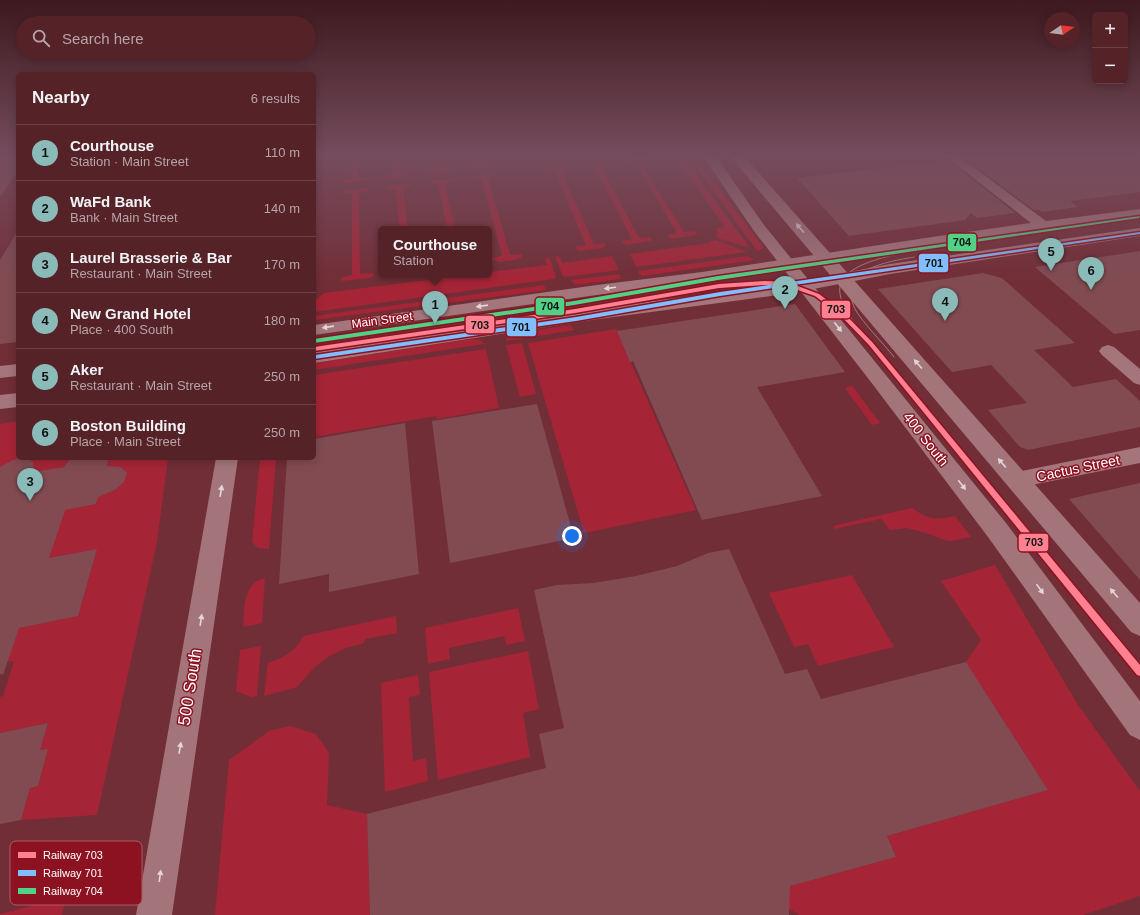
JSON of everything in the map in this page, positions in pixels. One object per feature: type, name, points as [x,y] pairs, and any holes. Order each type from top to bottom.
[{"type":"main road","name":"400 South","points":[[738,198],[759,228],[997,530],[1140,725]]},
{"type":"main road","points":[[774,198],[1140,623]]},
{"type":"main road","name":"500 South","points":[[154,915],[227,460]]},
{"type":"street","points":[[1006,198],[1043,226]]},
{"type":"street","name":"Main Street","points":[[316,330],[1140,213]]},
{"type":"street","name":"Main Street","points":[[316,357],[622,311],[806,286],[890,269],[1140,232]]},
{"type":"street","points":[[1108,351],[1140,379]]},
{"type":"street","points":[[0,372],[16,370]]},
{"type":"street","points":[[0,402],[16,400]]},
{"type":"street","name":"Cactus Street","points":[[1017,480],[1140,455]]},
{"type":"shaded area","points":[[352,198],[359,198],[360,274],[372,273],[374,276],[369,278],[342,281],[340,278],[352,275]]},
{"type":"shaded area","points":[[396,198],[404,198],[408,226],[400,226]]},
{"type":"shaded area","points":[[441,198],[448,198],[454,226],[446,226]]},
{"type":"shaded area","points":[[486,198],[494,198],[510,255],[522,254],[523,256],[502,262],[492,260],[502,255]]},
{"type":"shaded area","points":[[566,198],[573,198],[594,244],[605,243],[605,246],[602,248],[580,251],[576,249],[576,246],[586,245]]},
{"type":"shaded area","points":[[610,198],[618,198],[639,238],[650,237],[652,239],[650,241],[627,245],[622,243],[622,241],[632,239]]},
{"type":"shaded area","points":[[656,198],[662,198],[684,232],[695,231],[697,233],[695,235],[672,239],[668,237],[668,235],[677,233]]},
{"type":"shaded area","points":[[704,198],[713,198],[750,248],[717,238],[716,235],[718,232],[716,228],[725,227]]},
{"type":"shaded area","points":[[718,198],[726,198],[764,248],[757,251]]},
{"type":"shaded area","points":[[716,240],[747,252],[636,267],[630,254],[709,243]]},
{"type":"shaded area","points":[[555,256],[560,257],[562,263],[612,256],[619,270],[566,277],[562,275]]},
{"type":"shaded area","points":[[748,256],[755,260],[643,276],[640,275],[638,271]]},
{"type":"shaded area","points":[[549,257],[556,276],[554,279],[316,312],[316,299],[324,293],[444,278],[492,278],[492,272],[547,265],[545,259]]},
{"type":"shaded area","points":[[619,274],[620,279],[576,285],[571,280]]},
{"type":"shaded area","points":[[544,285],[546,290],[316,320],[316,316]]},
{"type":"shaded area","points":[[570,325],[575,330],[506,341],[507,337],[512,334]]},
{"type":"shaded area","points":[[616,329],[696,510],[584,533],[528,343]]},
{"type":"shaded area","points":[[472,339],[480,340],[484,344],[316,370],[316,363]]},
{"type":"shaded area","points":[[522,343],[536,394],[520,397],[506,345]]},
{"type":"shaded area","points":[[486,349],[499,408],[437,419],[436,416],[316,437],[316,375]]},
{"type":"shaded area","points":[[853,386],[880,423],[872,425],[845,388]]},
{"type":"shaded area","points":[[16,421],[16,460],[21,460],[0,468],[0,424]]},
{"type":"shaded area","points":[[30,460],[70,460],[65,467],[61,467],[60,471],[33,472],[33,462]]},
{"type":"shaded area","points":[[109,460],[168,460],[157,542],[97,815],[21,820],[30,788],[38,786],[48,749],[40,750],[48,723],[0,733],[0,697],[3,696],[14,661],[7,662],[8,630],[78,616],[97,549],[44,559],[61,510],[96,504],[98,496],[116,489],[123,482],[127,473],[121,467],[107,467]]},
{"type":"shaded area","points":[[260,460],[276,460],[269,549],[258,548],[252,542]]},
{"type":"shaded area","points":[[912,508],[923,515],[933,518],[955,516],[971,537],[951,541],[907,528],[890,530],[881,519],[834,529],[833,526]]},
{"type":"shaded area","points":[[995,565],[1078,705],[1140,791],[1140,896],[1083,915],[800,915],[789,909],[789,886],[896,857],[887,836],[1048,790],[966,662],[981,640],[941,581]]},
{"type":"shaded area","points":[[852,575],[894,647],[818,666],[808,644],[794,647],[769,593]]},
{"type":"shaded area","points":[[265,578],[262,623],[243,627],[248,591],[252,585]]},
{"type":"shaded area","points":[[518,608],[525,641],[506,645],[504,636],[449,648],[450,659],[428,664],[425,628]]},
{"type":"shaded area","points":[[396,616],[397,633],[365,639],[364,643],[346,648],[326,658],[314,668],[297,687],[264,696],[268,663],[289,653],[304,636]]},
{"type":"shaded area","points":[[261,646],[257,696],[251,697],[236,691],[240,650]]},
{"type":"shaded area","points":[[528,651],[539,709],[523,713],[530,757],[438,780],[429,672]]},
{"type":"shaded area","points":[[418,675],[420,695],[409,697],[413,761],[426,758],[428,781],[385,792],[381,683]]},
{"type":"shaded area","points":[[290,726],[316,734],[329,753],[327,805],[367,814],[370,915],[215,915],[229,760],[269,731]]},
{"type":"shaded area","points":[[35,905],[64,905],[62,915],[0,914]]},
{"type":"building","points":[[815,198],[996,198],[1015,213],[977,218],[971,213],[965,220],[849,236]]},
{"type":"building","points":[[1017,198],[1096,198],[1070,201],[1078,207],[1042,212],[1039,210],[1034,210]]},
{"type":"building","points":[[16,233],[16,342],[0,344],[0,260]]},
{"type":"building","points":[[1140,251],[1140,330],[1114,334],[1035,267]]},
{"type":"building","points":[[983,273],[1002,278],[1075,343],[1034,350],[1073,387],[1116,379],[1140,401],[1140,427],[1028,450],[1020,447],[988,410],[1027,403],[991,365],[952,372],[878,289]]},
{"type":"building","points":[[795,304],[845,372],[757,387],[822,496],[702,520],[633,361],[630,362],[617,331]]},
{"type":"building","points":[[537,404],[574,538],[450,563],[432,421]]},
{"type":"building","points":[[405,423],[419,574],[329,592],[329,574],[279,584],[287,460],[316,460],[316,439]]},
{"type":"building","points":[[13,460],[30,460],[33,462],[34,472],[64,467],[69,460],[108,460],[107,466],[121,467],[127,473],[124,482],[115,490],[98,497],[96,504],[65,510],[49,558],[97,549],[78,616],[19,628],[3,675],[0,674],[0,467]]},
{"type":"building","points":[[1140,483],[1140,580],[1069,499]]},
{"type":"building","points":[[729,549],[785,674],[807,669],[821,699],[966,662],[1048,790],[887,836],[896,857],[790,886],[789,915],[370,915],[367,814],[546,768],[539,734],[564,728],[534,590],[557,585],[593,583],[636,576],[677,566],[708,553]]},
{"type":"building","points":[[48,723],[40,750],[48,749],[38,786],[30,788],[21,820],[0,824],[0,733]]},
{"type":"tram line","points":[[884,360],[853,320],[843,304],[840,291],[843,279],[855,269],[876,260],[907,252]]},
{"type":"tram line","points":[[894,357],[855,309],[851,295],[852,285],[858,276],[878,265],[914,257]]},
{"type":"rail line","name":"704","points":[[316,341],[574,303],[718,278],[1139,217]]},
{"type":"rail line","name":"701","points":[[316,357],[576,319],[720,294],[1140,233]]},
{"type":"rail line","name":"703","points":[[316,349],[575,311],[719,286],[765,283],[787,284],[817,295],[841,313],[871,344],[1140,672]]},
{"type":"place","name":"Aker","points":[[1051,271]]},
{"type":"place","name":"Boston Building","points":[[1091,290]]},
{"type":"place","name":"WaFd Bank","points":[[785,309]]},
{"type":"place","name":"New Grand Hotel","points":[[945,321]]},
{"type":"place","name":"Courthouse","points":[[435,324]]},
{"type":"place","name":"Laurel Brasserie & Bar","points":[[30,501]]}]
